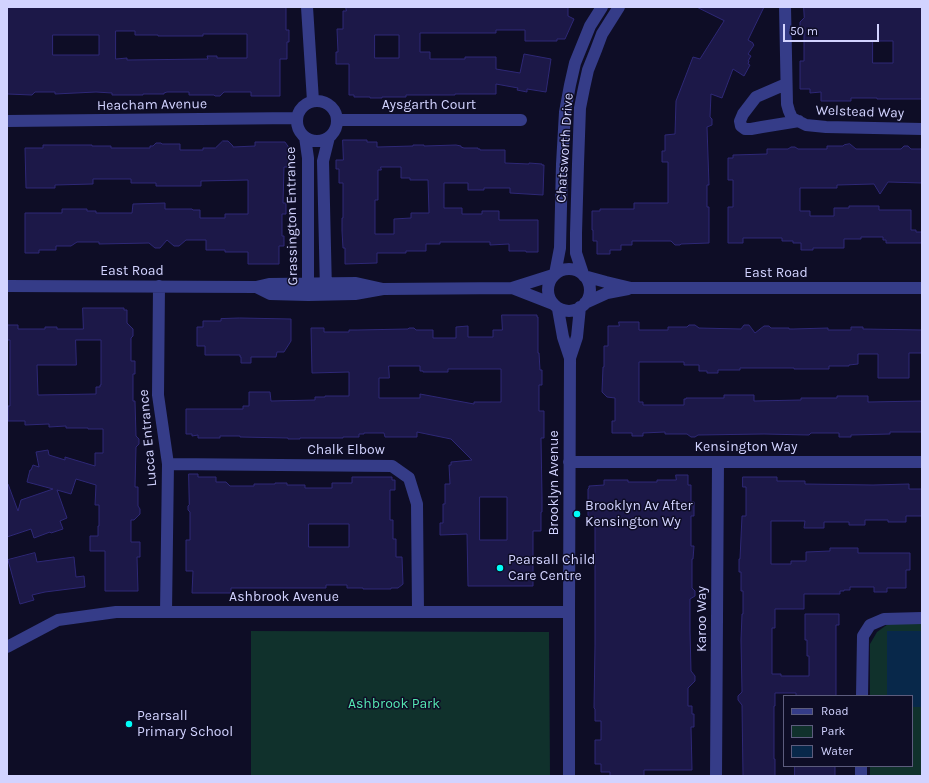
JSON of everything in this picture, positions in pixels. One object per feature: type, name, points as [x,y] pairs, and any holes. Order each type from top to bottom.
[{"type":"street","points":[[307,7],[313,101]]},
{"type":"street","name":"Chatsworth Drive","points":[[554,275],[561,238],[562,164],[565,112],[575,63],[590,26],[602,7]]},
{"type":"street","name":"Welstead Way","points":[[785,7],[787,104],[788,111],[792,118],[806,125],[826,127],[922,129]]},
{"type":"street","name":"Chatsworth Drive","points":[[584,275],[576,253],[580,108],[588,70],[613,9]]},
{"type":"street","name":"Welstead Way","points":[[786,84],[756,97],[743,114],[740,121],[741,126],[745,129],[751,129],[798,122]]},
{"type":"street","points":[[320,100],[332,107],[336,113],[337,126],[329,137],[315,141],[305,137],[300,132],[297,126],[297,118],[301,108],[307,103],[320,100]]},
{"type":"street","name":"Heacham Avenue","points":[[7,121],[297,118]]},
{"type":"street","name":"Aysgarth Court","points":[[337,120],[521,120]]},
{"type":"street","name":"Grassington Entrance","points":[[305,137],[308,158],[308,289]]},
{"type":"street","points":[[326,289],[323,161],[329,137]]},
{"type":"street","points":[[562,164],[578,164]]},
{"type":"street","points":[[571,269],[584,275],[590,288],[589,294],[583,305],[571,311],[556,306],[548,295],[550,281],[554,275],[563,270],[571,269]]},
{"type":"street","name":"East Road","points":[[7,286],[159,286],[256,288],[269,284],[308,289],[326,289],[356,283],[383,289],[512,288],[554,275]]},
{"type":"street","name":"East Road","points":[[584,275],[631,288]]},
{"type":"street","name":"Lucca Entrance","points":[[159,286],[158,395],[168,464],[166,612]]},
{"type":"street","name":"East Road","points":[[512,288],[556,306]]},
{"type":"street","name":"East Road","points":[[583,305],[607,293],[631,288],[922,288]]},
{"type":"street","name":"Brooklyn Avenue","points":[[569,776],[570,358],[577,337],[583,305]]},
{"type":"street","name":"Brooklyn Avenue","points":[[556,306],[563,337],[570,358]]},
{"type":"street","name":"Kensington Way","points":[[569,462],[922,462]]},
{"type":"street","name":"Karoo Way","points":[[716,776],[718,462]]},
{"type":"street","name":"Chalk Elbow","points":[[168,464],[392,466],[409,478],[417,504],[418,612]]},
{"type":"street","name":"Ashbrook Avenue","points":[[7,647],[58,620],[116,612],[569,612]]},
{"type":"street","points":[[862,695],[863,636],[870,625],[884,619],[922,618]]},
{"type":"green space","points":[[922,623],[922,776],[870,776],[870,767],[913,767],[913,695],[870,695],[870,644],[877,632],[888,624]]},
{"type":"green space","name":"Ashbrook Park","points":[[251,631],[549,632],[550,776],[251,776]]},
{"type":"water","points":[[887,631],[922,631],[922,707],[913,707],[913,695],[887,695]]},
{"type":"building","points":[[7,7],[286,7],[286,30],[289,30],[289,42],[287,42],[287,59],[280,59],[280,96],[251,96],[251,92],[224,92],[220,96],[189,95],[189,92],[167,92],[164,94],[143,95],[112,95],[112,93],[96,92],[55,94],[55,92],[35,92],[32,95],[7,94]],"holes":[[[116,31],[135,31],[135,35],[158,36],[247,34],[247,58],[217,58],[217,56],[207,56],[208,59],[116,59]],[[53,35],[99,35],[99,55],[53,55]]]},
{"type":"building","points":[[346,7],[568,7],[568,16],[574,19],[565,39],[557,39],[557,41],[525,41],[525,30],[496,30],[496,33],[420,33],[420,52],[430,52],[430,59],[496,57],[496,69],[520,73],[524,54],[551,59],[546,92],[527,89],[527,92],[517,90],[518,88],[496,84],[496,94],[406,95],[406,97],[370,98],[354,97],[354,95],[349,95],[349,64],[336,64],[336,52],[338,52],[337,29],[343,29],[343,11],[346,11]],"holes":[[[375,35],[399,35],[399,58],[375,58]]]},
{"type":"building","points":[[697,7],[764,7],[748,40],[754,45],[748,54],[751,56],[748,61],[748,64],[750,65],[744,76],[733,69],[722,98],[711,94],[710,117],[712,119],[712,125],[707,127],[709,185],[707,185],[707,207],[709,207],[709,243],[675,245],[671,241],[632,241],[632,245],[621,245],[621,250],[610,250],[610,254],[597,254],[597,241],[593,241],[592,211],[600,211],[600,209],[634,209],[634,203],[668,203],[668,162],[662,162],[662,151],[665,151],[665,135],[675,134],[676,101],[693,57],[700,59],[724,21]]},
{"type":"building","points":[[804,7],[922,7],[922,99],[851,98],[851,101],[821,101],[821,92],[810,93],[810,89],[800,89],[800,61],[804,61],[804,32],[800,29],[800,22],[804,18]],"holes":[[[873,41],[893,41],[893,63],[873,63]]]},
{"type":"building","points":[[343,140],[367,140],[367,142],[377,142],[377,147],[456,145],[464,148],[478,148],[480,150],[505,150],[505,163],[542,164],[544,165],[543,195],[510,193],[510,188],[484,188],[484,190],[468,190],[468,183],[444,183],[444,208],[462,208],[462,214],[482,214],[482,211],[499,211],[499,220],[538,220],[538,252],[509,251],[509,244],[490,245],[490,242],[440,242],[440,244],[426,244],[426,251],[377,253],[377,263],[345,264],[345,248],[343,248],[342,231],[343,183],[339,183],[339,169],[336,169],[336,160],[343,160]],"holes":[[[381,167],[401,167],[401,178],[410,178],[410,180],[428,180],[429,213],[411,213],[411,218],[394,219],[394,234],[375,234],[375,200],[378,200],[378,170],[381,170]]]},
{"type":"building","points":[[223,141],[228,141],[233,147],[255,146],[255,142],[285,142],[292,152],[292,167],[284,167],[283,203],[286,203],[286,214],[282,214],[282,236],[284,236],[284,246],[279,246],[279,264],[248,264],[248,252],[206,250],[206,240],[186,240],[179,246],[174,246],[167,240],[160,248],[155,248],[149,243],[99,244],[99,242],[77,242],[71,246],[56,246],[56,250],[39,250],[39,253],[25,253],[25,213],[62,213],[62,209],[87,209],[87,211],[96,211],[96,213],[132,213],[133,204],[165,203],[165,209],[200,210],[200,218],[225,218],[225,214],[248,214],[248,180],[201,181],[201,186],[156,186],[156,183],[131,183],[131,179],[93,179],[93,184],[55,185],[55,188],[26,188],[25,148],[43,148],[43,145],[92,145],[111,146],[111,148],[150,148],[150,146],[153,146],[156,143],[161,143],[180,144],[180,150],[203,150],[203,148],[215,148]]},
{"type":"building","points":[[850,144],[856,149],[901,149],[904,146],[908,146],[911,149],[922,149],[922,183],[888,182],[880,194],[874,184],[837,185],[837,188],[800,188],[800,211],[810,211],[810,216],[834,216],[834,208],[849,208],[849,206],[879,206],[879,210],[911,210],[911,230],[922,232],[922,243],[886,243],[886,240],[883,240],[883,237],[861,237],[861,239],[844,239],[844,248],[813,248],[813,250],[801,250],[801,243],[782,241],[782,238],[743,238],[743,243],[728,243],[728,207],[733,207],[733,180],[728,180],[728,158],[733,158],[733,155],[767,154],[767,149],[788,149],[795,147],[798,149],[827,149],[827,146],[843,146]]},
{"type":"building","points":[[83,308],[124,308],[124,310],[127,310],[127,323],[133,329],[133,336],[131,338],[131,361],[135,361],[135,374],[133,374],[133,401],[135,401],[136,436],[139,439],[139,444],[136,447],[135,487],[138,487],[138,506],[140,509],[140,514],[134,520],[131,520],[131,542],[140,542],[140,557],[137,557],[138,591],[105,591],[105,551],[90,551],[90,536],[98,536],[99,526],[99,505],[95,505],[96,485],[76,479],[71,494],[57,490],[67,518],[60,521],[63,529],[34,538],[31,529],[7,537],[7,484],[18,511],[21,500],[53,489],[27,482],[33,465],[39,467],[36,452],[48,450],[49,455],[65,460],[65,457],[95,466],[95,453],[103,453],[103,429],[66,428],[66,426],[49,427],[49,424],[25,425],[25,421],[8,421],[8,406],[10,406],[10,340],[7,340],[7,325],[18,325],[18,329],[45,329],[45,327],[57,327],[57,329],[83,329]],"holes":[[[76,340],[101,340],[101,385],[100,387],[96,387],[96,394],[38,395],[37,365],[76,365]]]},
{"type":"building","points":[[502,315],[537,315],[538,317],[538,353],[540,370],[542,370],[542,385],[539,385],[539,411],[544,411],[544,438],[541,438],[541,531],[533,531],[533,586],[468,586],[467,534],[440,535],[440,523],[443,523],[443,504],[445,504],[445,484],[450,484],[449,465],[451,465],[451,462],[472,460],[451,439],[417,432],[417,437],[385,437],[384,433],[364,433],[359,434],[359,437],[300,439],[240,436],[198,438],[198,435],[192,436],[192,434],[186,434],[186,409],[243,409],[243,406],[249,406],[249,392],[270,392],[271,401],[315,400],[315,397],[349,396],[349,372],[312,373],[311,328],[324,328],[324,332],[349,332],[349,330],[414,328],[416,330],[433,330],[433,338],[456,338],[456,327],[468,326],[468,337],[493,337],[493,330],[502,330]],"holes":[[[389,366],[420,366],[420,371],[423,372],[448,372],[448,369],[501,369],[501,402],[474,402],[474,404],[420,394],[420,398],[379,398],[379,378],[389,378]],[[480,497],[507,497],[507,540],[480,540]]]},
{"type":"building","points":[[221,319],[291,319],[291,341],[284,352],[277,352],[276,357],[251,357],[251,363],[241,363],[240,355],[205,355],[205,346],[197,346],[197,327],[203,327],[203,321],[221,321]]},
{"type":"building","points":[[619,322],[639,322],[639,330],[668,330],[668,327],[687,327],[689,325],[695,325],[699,328],[741,329],[744,325],[749,325],[755,333],[764,326],[789,329],[828,328],[828,330],[851,330],[851,327],[863,327],[863,329],[922,330],[922,353],[909,353],[909,378],[878,378],[878,354],[858,354],[858,364],[849,366],[829,366],[829,369],[740,368],[740,370],[718,370],[718,373],[699,371],[699,365],[684,365],[684,362],[639,362],[639,402],[643,402],[643,405],[684,405],[684,399],[686,398],[724,398],[724,395],[754,395],[754,401],[801,400],[801,398],[837,398],[837,396],[868,396],[868,402],[922,401],[922,432],[890,432],[890,434],[851,435],[851,437],[839,437],[839,433],[811,433],[809,435],[698,435],[691,437],[687,434],[665,434],[665,432],[643,433],[643,436],[632,436],[632,433],[612,433],[612,421],[615,421],[615,398],[607,397],[602,392],[604,346],[608,346],[608,326],[619,326]]},
{"type":"building","points":[[189,474],[198,474],[198,477],[216,477],[216,482],[226,482],[230,486],[254,486],[254,484],[287,483],[287,485],[305,485],[305,488],[332,488],[332,483],[352,483],[352,477],[392,477],[392,480],[395,480],[395,490],[390,490],[390,520],[393,520],[393,539],[396,539],[396,557],[402,557],[403,584],[398,588],[391,589],[363,589],[347,588],[347,585],[326,585],[326,588],[231,588],[231,593],[192,593],[193,571],[186,571],[186,540],[190,540]],"holes":[[[309,524],[349,524],[349,547],[309,547]]]},
{"type":"building","points":[[676,475],[688,475],[688,485],[691,485],[691,502],[694,502],[694,516],[691,516],[691,546],[694,546],[692,559],[692,588],[695,591],[695,596],[690,599],[690,631],[691,671],[695,676],[695,681],[688,688],[688,706],[692,706],[692,714],[694,714],[694,727],[691,727],[692,770],[644,770],[644,776],[610,776],[610,772],[601,772],[601,764],[595,764],[595,740],[601,740],[601,721],[595,721],[594,708],[595,517],[588,518],[588,489],[589,486],[604,485],[604,480],[657,482],[657,480],[676,480]]},
{"type":"building","points":[[743,477],[777,477],[777,481],[805,481],[805,484],[909,484],[909,489],[922,489],[922,516],[906,516],[906,522],[865,520],[865,525],[849,525],[849,522],[824,522],[824,528],[804,528],[805,521],[771,521],[771,564],[791,564],[791,561],[806,561],[806,552],[830,551],[830,548],[858,548],[858,553],[910,553],[910,570],[906,570],[906,588],[887,588],[887,592],[874,592],[874,587],[850,587],[850,590],[840,591],[840,594],[804,594],[804,609],[775,609],[775,628],[772,628],[772,674],[781,674],[781,676],[809,676],[809,656],[807,656],[807,640],[805,640],[805,614],[839,614],[839,625],[836,625],[836,695],[796,695],[796,693],[775,693],[775,776],[743,776],[742,705],[738,700],[738,696],[742,692],[741,640],[743,591],[741,591],[739,559],[742,516],[746,516],[746,487],[743,487]]},
{"type":"building","points":[[35,553],[37,562],[74,557],[76,577],[84,576],[85,587],[32,595],[34,600],[20,604],[8,560]]},
{"type":"building","points":[[795,767],[835,767],[835,776],[795,776]]},
{"type":"place","name":"Brooklyn Av After Kensington Wy","points":[[577,514]]},
{"type":"place","name":"Pearsall Child Care Centre","points":[[500,568]]},
{"type":"place","name":"Pearsall Primary School","points":[[129,724]]}]
